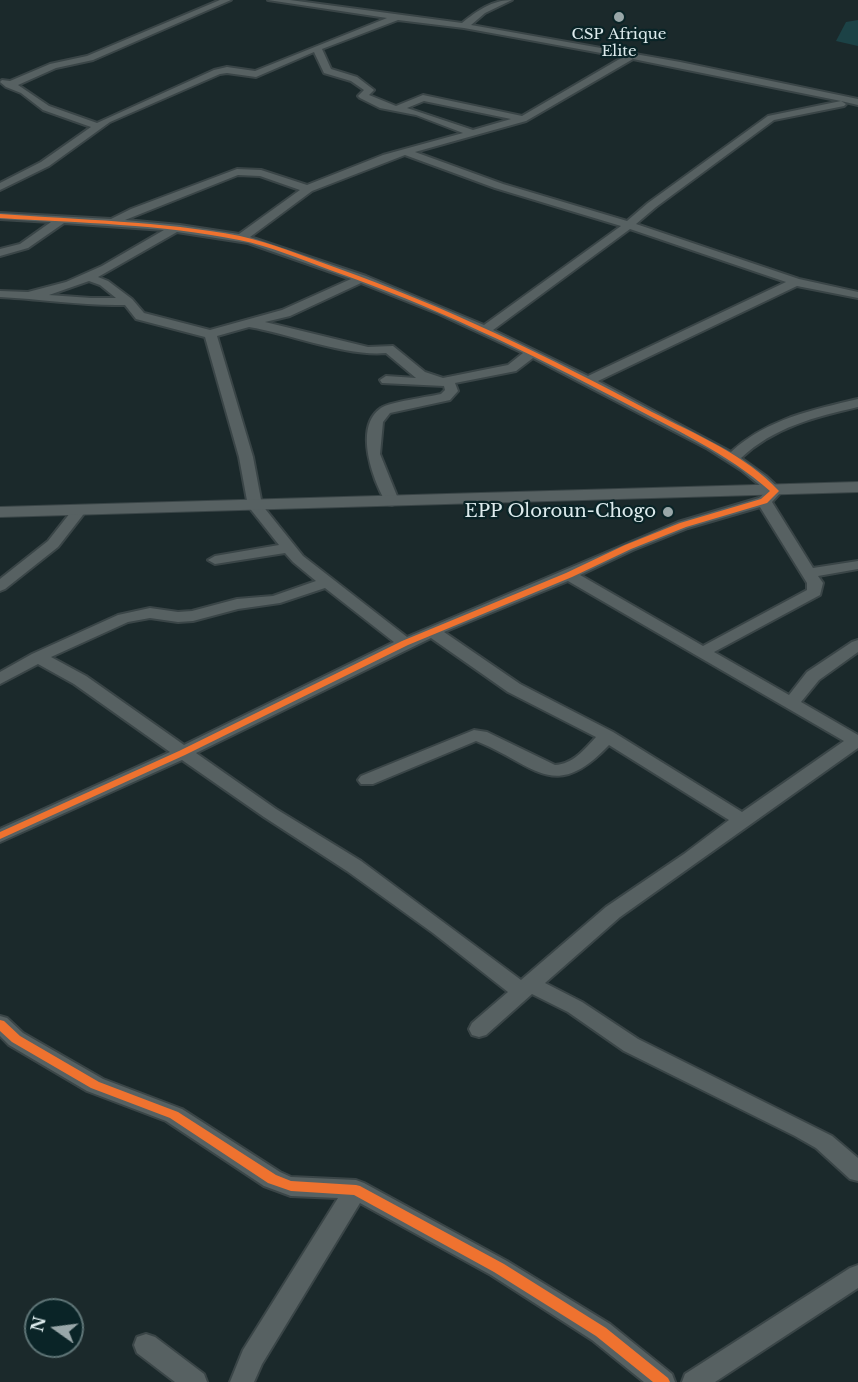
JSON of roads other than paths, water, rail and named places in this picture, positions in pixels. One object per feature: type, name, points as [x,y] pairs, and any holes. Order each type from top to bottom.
[{"type":"street","points":[[9,85],[53,66],[90,58],[227,0]]},
{"type":"street","points":[[272,0],[370,9],[632,56],[857,102]]},
{"type":"street","points":[[464,26],[482,11],[508,0]]},
{"type":"street","points":[[0,187],[45,164],[98,126],[217,72],[227,70],[256,74],[399,16]]},
{"type":"street","points":[[317,48],[318,54],[326,64],[327,71],[350,78],[369,90],[363,96],[364,98],[473,133]]},
{"type":"street","points":[[241,238],[308,189],[387,157],[523,119],[632,56]]},
{"type":"street","points":[[0,80],[24,92],[46,108],[98,126]]},
{"type":"street","points":[[398,108],[415,99],[425,98],[523,119]]},
{"type":"street","points":[[485,330],[771,118],[857,102]]},
{"type":"street","points":[[405,152],[499,186],[587,211],[796,282],[858,295]]},
{"type":"street","points":[[114,222],[135,211],[237,172],[261,173],[308,189]]},
{"type":"street","points":[[0,216],[114,222],[241,238],[362,278],[485,330],[530,354],[590,380],[759,476],[815,583],[815,592],[703,652]]},
{"type":"street","points":[[0,253],[24,246],[61,220]]},
{"type":"street","points":[[30,296],[88,277],[133,254],[173,229]]},
{"type":"street","points":[[88,277],[104,284],[128,300],[140,316],[191,331],[210,334],[307,304],[362,278]]},
{"type":"street","points":[[590,380],[796,282]]},
{"type":"street","points":[[0,294],[67,300],[128,300]]},
{"type":"street","points":[[247,323],[278,328],[368,351],[390,349],[411,368],[432,382]]},
{"type":"street","points":[[210,334],[246,457],[255,506],[298,559],[405,643]]},
{"type":"street","points":[[512,368],[530,354]]},
{"type":"street","points":[[386,380],[432,382],[512,368],[563,369]]},
{"type":"street","points":[[392,501],[373,454],[376,421],[386,410],[445,397],[452,391],[448,381]]},
{"type":"street","points":[[731,459],[761,434],[794,418],[858,403]]},
{"type":"street","points":[[0,512],[392,501],[769,496],[858,487]]},
{"type":"street","points":[[0,836],[182,753],[405,643],[569,575],[628,547],[769,496]]},
{"type":"street","points":[[1,585],[53,544],[79,511]]},
{"type":"street","points":[[215,560],[290,548]]},
{"type":"street","points":[[810,573],[858,565]]},
{"type":"street","points":[[479,1029],[613,912],[857,742],[792,702],[569,575]]},
{"type":"street","points":[[0,679],[38,657],[124,618],[150,612],[178,617],[193,616],[237,604],[275,600],[327,582]]},
{"type":"street","points":[[433,632],[514,688],[607,736],[742,820]]},
{"type":"street","points":[[792,702],[813,676],[858,645]]},
{"type":"street","points":[[38,657],[80,680],[270,813],[354,866],[526,988],[575,1007],[631,1045],[810,1134],[841,1155],[858,1172]]},
{"type":"street","points":[[366,780],[474,735],[481,736],[545,768],[565,771],[582,761],[607,736]]},
{"type":"street","points":[[0,1024],[16,1039],[95,1085],[174,1115],[272,1179],[291,1186],[356,1190],[499,1268],[601,1332],[663,1382]]},
{"type":"street","points":[[242,1382],[252,1358],[356,1190]]},
{"type":"street","points":[[694,1382],[858,1275]]},
{"type":"street","points":[[146,1345],[195,1382]]},
{"type":"place","name":"CSP Afrique Elite","points":[[619,17]]},
{"type":"place","name":"EPP Oloroun-Chogo","points":[[668,512]]}]
